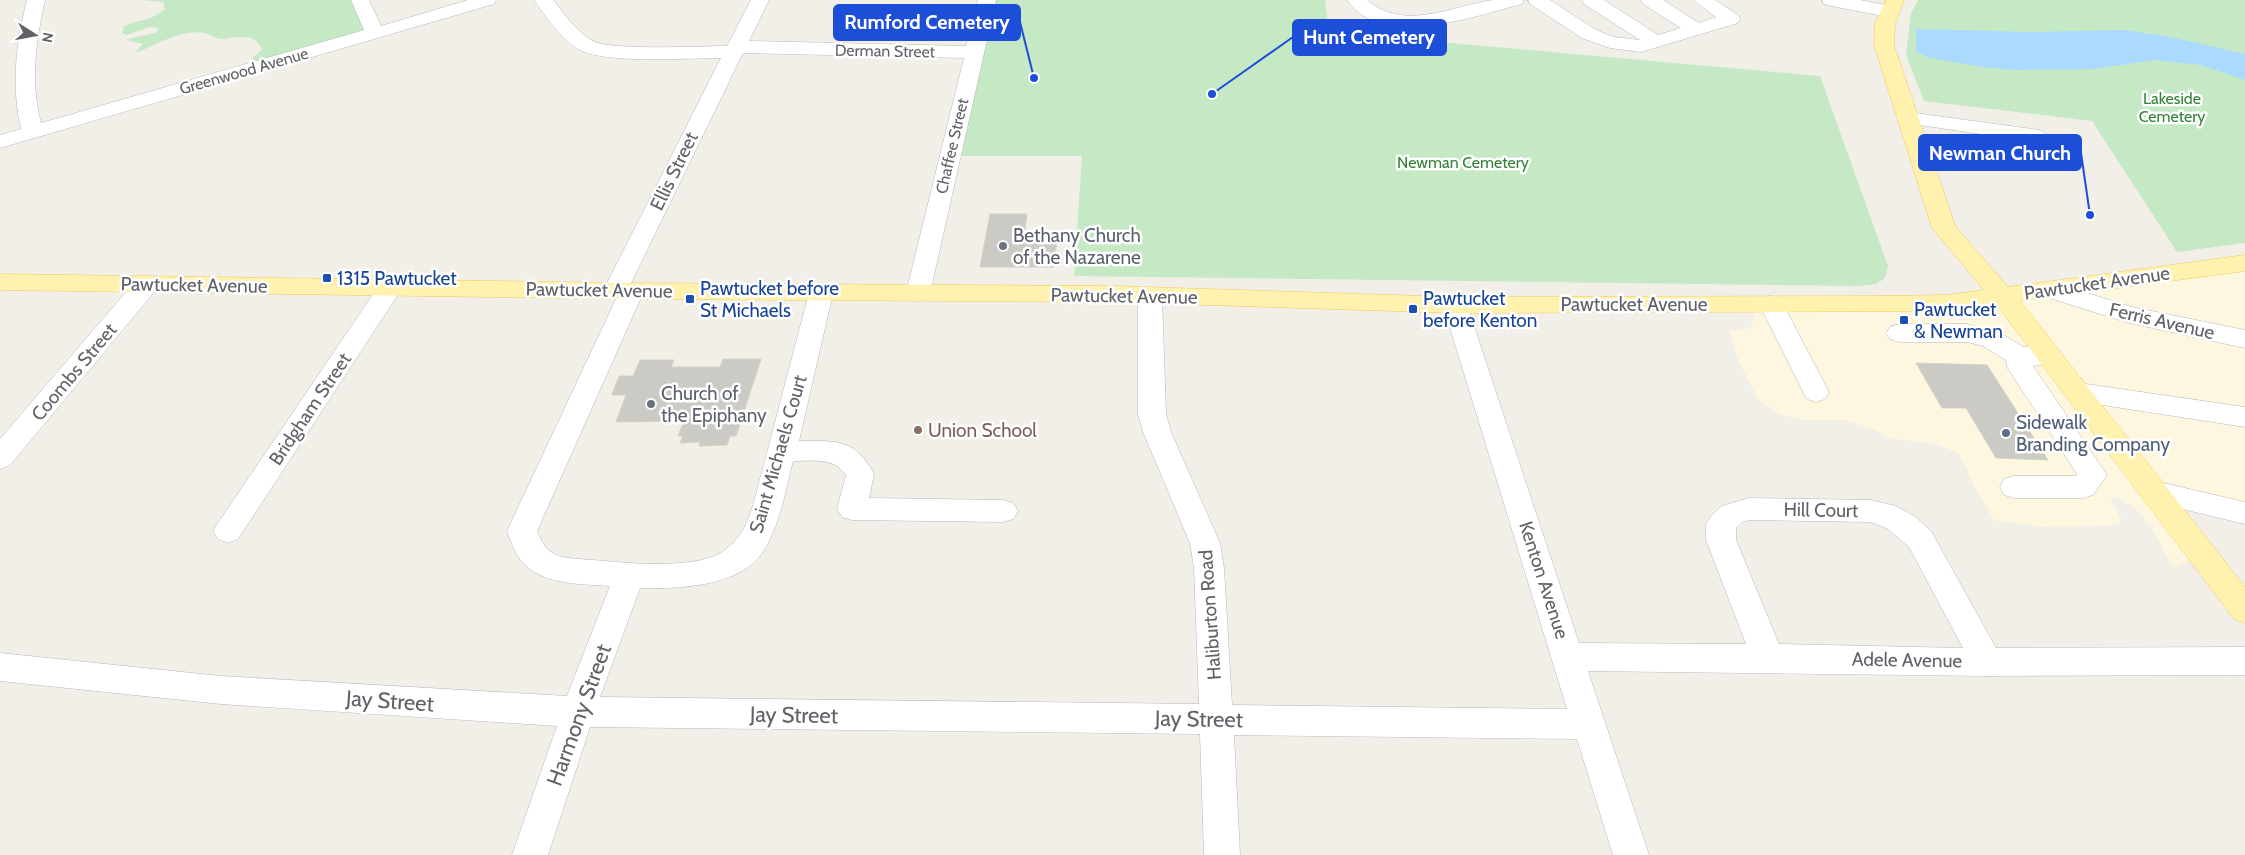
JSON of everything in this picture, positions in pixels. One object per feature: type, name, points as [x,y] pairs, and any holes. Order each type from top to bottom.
[{"type":"main road","points":[[1892,6],[1885,24],[1884,45],[1944,228],[2002,295],[2245,610]]},
{"type":"main road","name":"Pawtucket Avenue","points":[[0,282],[1150,296],[1455,305],[1946,303],[2245,263]]},
{"type":"street","points":[[33,133],[28,118],[26,74],[28,30],[36,0]]},
{"type":"street","points":[[360,0],[376,34]]},
{"type":"street","name":"Greenwood Avenue","points":[[0,142],[261,65],[376,34],[487,0]]},
{"type":"street","name":"Derman Street","points":[[543,0],[578,39],[587,46],[600,50],[618,52],[734,50],[974,52]]},
{"type":"street","name":"Ellis Street","points":[[624,291],[734,50],[760,0]]},
{"type":"street","name":"Chaffee Street","points":[[918,293],[987,0]]},
{"type":"street","points":[[1356,0],[1362,7],[1373,14],[1389,18],[1430,21],[1515,0]]},
{"type":"street","points":[[1537,0],[1589,34],[1610,42],[1641,46],[1732,19],[1702,0]]},
{"type":"street","points":[[1591,0],[1656,42]]},
{"type":"street","points":[[1650,0],[1696,29]]},
{"type":"street","points":[[1832,0],[1892,6]]},
{"type":"street","points":[[1907,118],[2031,135],[2036,137],[2050,159],[1921,158]]},
{"type":"street","name":"Coombs Street","points":[[0,458],[147,284]]},
{"type":"street","name":"Bridgham Street","points":[[228,531],[391,287]]},
{"type":"street","name":"Ferris Avenue","points":[[2052,290],[2129,315],[2245,339]]},
{"type":"street","name":"Saint Michaels Court","points":[[624,291],[522,531],[526,545],[536,558],[556,568],[629,576],[710,571],[732,562],[751,545],[764,514],[782,451],[821,293]]},
{"type":"street","name":"Haliburton Road","points":[[1150,296],[1152,414],[1157,432],[1205,543],[1210,568],[1222,855]]},
{"type":"street","points":[[1771,304],[1816,392]]},
{"type":"street","name":"Kenton Avenue","points":[[1455,305],[1631,855]]},
{"type":"street","points":[[1899,333],[1967,333],[1991,339],[2019,356],[2050,356]]},
{"type":"street","points":[[2014,487],[2084,487],[2093,475],[2020,367],[2019,356]]},
{"type":"street","points":[[2079,393],[2245,417]]},
{"type":"street","points":[[782,451],[832,452],[850,459],[860,474],[852,509],[1003,511]]},
{"type":"street","points":[[2155,492],[2245,513]]},
{"type":"street","name":"Hill Court","points":[[1768,658],[1721,540],[1721,524],[1732,514],[1749,509],[1871,511],[1886,513],[1904,523],[1920,539],[1988,662]]},
{"type":"street","name":"Harmony Street","points":[[530,855],[578,712],[629,576]]},
{"type":"street","name":"Adele Avenue","points":[[1568,657],[1988,662],[2245,661]]},
{"type":"street","name":"Jay Street","points":[[0,667],[221,690],[578,712],[1590,724]]},
{"type":"shaded area","points":[[2245,260],[2245,514],[2155,494],[2194,558],[2176,567],[2172,565],[2150,525],[2133,507],[2117,497],[2110,498],[2121,519],[2119,525],[2044,527],[1994,520],[1975,488],[1959,453],[1935,444],[1889,438],[1878,431],[1847,420],[1803,420],[1779,414],[1758,399],[1736,355],[1730,330],[1751,328],[1755,317],[1751,310],[1875,304]]},
{"type":"green space","points":[[143,0],[353,0],[367,34],[250,63],[249,61],[262,50],[255,40],[245,37],[222,39],[196,32],[170,38],[138,52],[136,51],[143,44],[126,40],[157,32],[158,28],[149,27],[127,35],[122,33],[124,26],[149,18],[165,9],[163,2]]},
{"type":"green space","name":"Newman Cemetery","points":[[996,0],[1325,0],[1329,32],[1820,76],[1888,266],[1885,278],[1876,284],[1859,286],[1074,276],[1082,156],[959,156]]},
{"type":"green space","name":"Lakeside Cemetery","points":[[1918,0],[2245,0],[2245,243],[2177,252],[2092,121],[1924,101],[1906,55],[1911,13]]},
{"type":"water","points":[[1916,29],[2028,32],[2124,30],[2170,37],[2245,54],[2245,80],[2201,65],[2156,60],[2091,69],[2018,70],[1983,67],[1930,58],[1916,52]]},
{"type":"building","name":"Bethany Church of the Nazarene","points":[[990,214],[1027,214],[1024,238],[1057,239],[1054,267],[980,267]]},
{"type":"building","name":"Church of the Epiphany","points":[[723,359],[761,359],[736,436],[730,436],[727,445],[699,446],[700,442],[680,443],[683,436],[678,436],[684,421],[616,422],[626,395],[612,395],[619,376],[633,376],[640,360],[674,360],[671,367],[720,367]]},
{"type":"building","name":"Sidewalk Branding Company","points":[[1916,363],[1987,365],[2048,460],[1996,458],[1966,408],[1942,408]]},
{"type":"place","name":"Rumford Cemetery","points":[[1034,78]]},
{"type":"place","name":"Hunt Cemetery","points":[[1212,94]]},
{"type":"place","name":"Newman Church","points":[[2090,215]]},
{"type":"place","name":"Bethany Church of the Nazarene","points":[[1003,246]]},
{"type":"place","name":"1315 Pawtucket","points":[[327,278]]},
{"type":"place","name":"Pawtucket before St Michaels","points":[[690,299]]},
{"type":"place","name":"Pawtucket before Kenton","points":[[1413,309]]},
{"type":"place","name":"Pawtucket & Newman","points":[[1904,320]]},
{"type":"place","name":"Church of the Epiphany","points":[[651,404]]},
{"type":"place","name":"Union School","points":[[918,430]]},
{"type":"place","name":"Sidewalk Branding Company","points":[[2006,433]]}]
